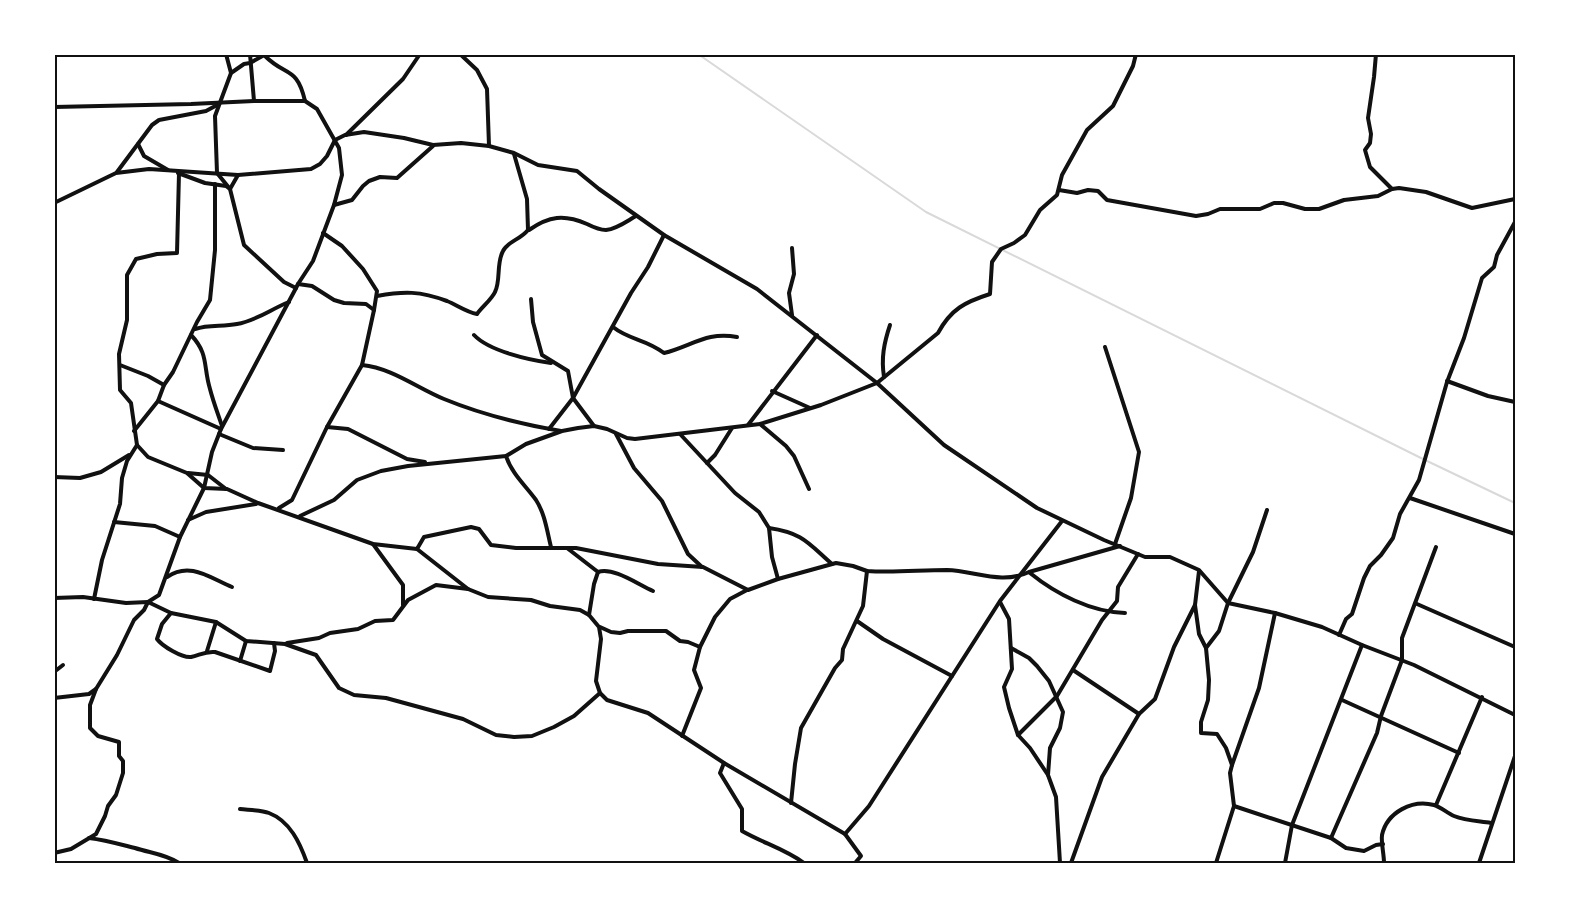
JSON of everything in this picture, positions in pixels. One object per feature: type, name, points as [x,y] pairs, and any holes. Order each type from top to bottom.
[{"type":"street","points":[[226,54],[231,73],[215,116],[217,173],[230,189],[244,245],[284,282],[297,286],[312,286],[334,300],[366,304],[374,310]]},
{"type":"street","points":[[250,54],[254,101]]},
{"type":"street","points":[[54,203],[116,172],[149,169],[238,175],[311,169],[327,156],[335,140],[345,135],[404,79],[420,54]]},
{"type":"street","points":[[460,54],[477,70],[487,89],[489,146]]},
{"type":"street","points":[[299,516],[334,500],[357,480],[408,465],[506,456],[526,444],[562,431],[594,426],[635,439],[760,424],[877,383],[938,333],[945,321],[966,302],[990,294],[992,262],[1001,249],[1025,235],[1040,210],[1058,195],[1062,175],[1087,130],[1113,106],[1136,54]]},
{"type":"street","points":[[1376,54],[1368,118],[1370,143],[1365,150],[1370,167],[1392,189]]},
{"type":"street","points":[[231,73],[244,64],[265,55],[276,66],[296,77],[301,85],[305,101]]},
{"type":"street","points":[[54,107],[305,101],[317,109],[335,140],[339,148],[342,175],[334,205],[313,261],[297,286],[221,430],[212,452],[204,488],[180,537],[159,595],[148,602],[134,620],[117,655],[96,689],[90,705],[90,728],[98,736],[119,742],[119,756],[123,761],[123,772],[116,795],[108,806],[96,834],[71,849],[54,853]]},
{"type":"street","points":[[116,172],[152,125],[159,120],[206,111],[220,103]]},
{"type":"street","points":[[345,135],[364,132],[433,145],[461,143],[489,146],[514,153],[538,165],[577,171],[664,235],[757,289],[877,383],[944,445],[1037,508],[1137,554],[1145,557],[1170,557],[1199,570],[1228,603],[1307,622],[1402,660],[1515,715]]},
{"type":"street","points":[[138,144],[144,156],[169,170],[230,189]]},
{"type":"street","points":[[334,205],[352,201],[369,181],[380,177],[397,178],[433,145]]},
{"type":"street","points":[[514,153],[527,199],[528,230]]},
{"type":"street","points":[[179,173],[177,253],[157,254],[136,259],[129,270],[126,281],[127,320],[119,354],[120,390],[131,404],[137,446],[148,457],[187,473],[208,475],[227,489],[258,503],[373,544],[417,549],[468,589]]},
{"type":"street","points":[[230,189],[238,175]]},
{"type":"street","points":[[134,431],[158,400],[210,300],[215,250],[213,215],[215,184]]},
{"type":"street","points":[[1059,190],[1077,193],[1098,190],[1107,201],[1196,216],[1220,209],[1260,209],[1274,203],[1305,209],[1319,209],[1344,200],[1378,196],[1392,189],[1426,192],[1472,208],[1515,199]]},
{"type":"street","points":[[376,296],[400,291],[416,293],[440,299],[477,314],[495,294],[500,259],[504,248],[522,238],[528,230],[542,221],[553,217],[566,217],[597,229],[606,230],[617,227],[636,216]]},
{"type":"street","points":[[1339,635],[1346,619],[1352,614],[1370,566],[1393,538],[1400,514],[1419,480],[1447,381],[1464,338],[1482,278],[1494,267],[1497,255],[1514,220]]},
{"type":"street","points":[[278,509],[292,500],[327,428],[362,365],[374,310],[376,296],[374,285],[342,246],[323,233]]},
{"type":"street","points":[[549,429],[573,398],[664,235]]},
{"type":"street","points":[[792,248],[794,274],[789,293],[792,315]]},
{"type":"street","points":[[531,299],[533,322],[542,355],[568,371],[573,398],[594,426]]},
{"type":"street","points":[[194,329],[207,325],[237,324],[254,319],[289,302]]},
{"type":"street","points":[[884,378],[882,363],[884,343],[890,325]]},
{"type":"street","points":[[613,327],[622,334],[642,340],[664,352],[683,348],[710,336],[737,337]]},
{"type":"street","points":[[191,335],[204,354],[210,390],[221,430]]},
{"type":"street","points":[[474,335],[495,348],[538,361],[557,363]]},
{"type":"street","points":[[747,426],[817,335]]},
{"type":"street","points":[[1105,346],[1139,452],[1131,498],[1115,544]]},
{"type":"street","points":[[120,365],[164,385]]},
{"type":"street","points":[[362,365],[393,374],[444,399],[505,421],[562,431]]},
{"type":"street","points":[[1447,381],[1488,396],[1515,402]]},
{"type":"street","points":[[772,391],[810,408]]},
{"type":"street","points":[[158,400],[253,448],[283,450]]},
{"type":"street","points":[[760,424],[790,451],[809,489]]},
{"type":"street","points":[[327,428],[348,429],[406,459],[432,463]]},
{"type":"street","points":[[707,463],[732,428]]},
{"type":"street","points":[[616,433],[617,440],[634,468],[662,501],[688,554],[703,567],[748,590]]},
{"type":"street","points":[[680,433],[735,493],[759,512],[769,528],[772,557],[778,579]]},
{"type":"street","points":[[54,477],[81,478],[101,472],[130,454],[137,446]]},
{"type":"street","points":[[94,598],[102,560],[120,504],[122,478],[130,454]]},
{"type":"street","points":[[506,456],[510,468],[536,501],[543,516],[551,547]]},
{"type":"street","points":[[187,473],[204,488],[227,489]]},
{"type":"street","points":[[1410,498],[1515,534]]},
{"type":"street","points":[[188,520],[206,512],[258,503]]},
{"type":"street","points":[[1206,648],[1219,631],[1228,603],[1254,552],[1267,510]]},
{"type":"street","points":[[845,834],[869,806],[1000,602],[1062,521]]},
{"type":"street","points":[[114,522],[154,526],[180,537]]},
{"type":"street","points":[[417,549],[424,537],[471,527],[479,529],[491,544],[516,548],[565,547],[658,564],[703,567]]},
{"type":"street","points":[[769,528],[794,533],[805,538],[832,564]]},
{"type":"street","points":[[373,544],[403,585],[403,606]]},
{"type":"street","points":[[682,736],[701,688],[694,670],[700,647],[715,617],[730,598],[748,590],[832,564],[853,566],[867,571],[943,570],[999,579],[1019,577],[1029,572],[1121,546]]},
{"type":"street","points":[[565,547],[598,572]]},
{"type":"street","points":[[1331,838],[1377,734],[1381,716],[1402,660],[1402,638],[1417,604],[1436,548]]},
{"type":"street","points":[[1018,735],[1056,697],[1117,601],[1118,587],[1137,554]]},
{"type":"street","points":[[166,577],[176,571],[188,570],[232,587]]},
{"type":"street","points":[[598,572],[605,570],[615,572],[652,591]]},
{"type":"street","points":[[1199,570],[1195,605],[1199,634],[1206,648],[1209,680],[1208,700],[1201,722],[1201,733],[1217,734],[1226,748],[1232,765]]},
{"type":"street","points":[[791,803],[801,728],[835,668],[842,660],[843,649],[863,606],[867,571]]},
{"type":"street","points":[[589,615],[598,572]]},
{"type":"street","points":[[1029,572],[1070,598],[1108,612],[1125,613]]},
{"type":"street","points":[[285,644],[358,629],[375,621],[393,620],[415,595],[436,585],[468,589],[488,597],[531,600],[550,606],[580,610],[589,615],[599,627],[610,632],[666,631],[680,641],[700,647]]},
{"type":"street","points":[[54,598],[94,598],[126,603],[148,602],[171,613],[216,622],[246,641],[285,644],[316,655],[339,688],[346,692],[386,698],[463,718],[495,735],[532,736],[574,716],[600,693]]},
{"type":"street","points":[[1000,602],[1009,619],[1012,669],[1004,687],[1018,735],[1048,775],[1056,797],[1060,863]]},
{"type":"street","points":[[1417,604],[1515,647]]},
{"type":"street","points":[[1071,863],[1102,777],[1138,714],[1155,699],[1174,647],[1195,605]]},
{"type":"street","points":[[171,613],[162,624],[157,639],[162,647],[187,657],[207,651],[215,652],[270,671],[275,651],[274,643]]},
{"type":"street","points":[[1216,863],[1234,806],[1230,773],[1259,688],[1275,613]]},
{"type":"street","points":[[857,621],[883,639],[952,676]]},
{"type":"street","points":[[207,651],[216,622]]},
{"type":"street","points":[[599,627],[602,639],[596,681],[600,693],[626,707],[648,713],[724,763],[845,834],[861,856],[855,863]]},
{"type":"street","points":[[240,661],[246,641]]},
{"type":"street","points":[[1285,863],[1292,825],[1362,645]]},
{"type":"street","points":[[1010,648],[1029,658],[1037,666],[1049,681],[1063,712],[1059,729],[1050,748],[1048,775]]},
{"type":"street","points":[[54,672],[63,665]]},
{"type":"street","points":[[1073,670],[1138,714]]},
{"type":"street","points":[[54,698],[89,694],[96,689]]},
{"type":"street","points":[[1436,805],[1482,698]]},
{"type":"street","points":[[1342,699],[1459,753]]},
{"type":"street","points":[[1479,863],[1515,756]]},
{"type":"street","points":[[724,763],[720,773],[742,808],[742,831],[758,840],[790,852],[804,863]]},
{"type":"street","points":[[1384,863],[1382,834],[1391,817],[1412,804],[1422,802],[1436,805],[1455,817],[1491,823]]},
{"type":"street","points":[[1234,806],[1331,838],[1346,848],[1364,851],[1383,844]]},
{"type":"street","points":[[240,809],[269,813],[288,825],[307,863]]},
{"type":"street","points":[[88,838],[147,850],[179,863]]},
{"type":"street","points":[[214,863],[219,863]]},
{"type":"waterway","points":[[698,54],[926,212],[1515,503]]}]
